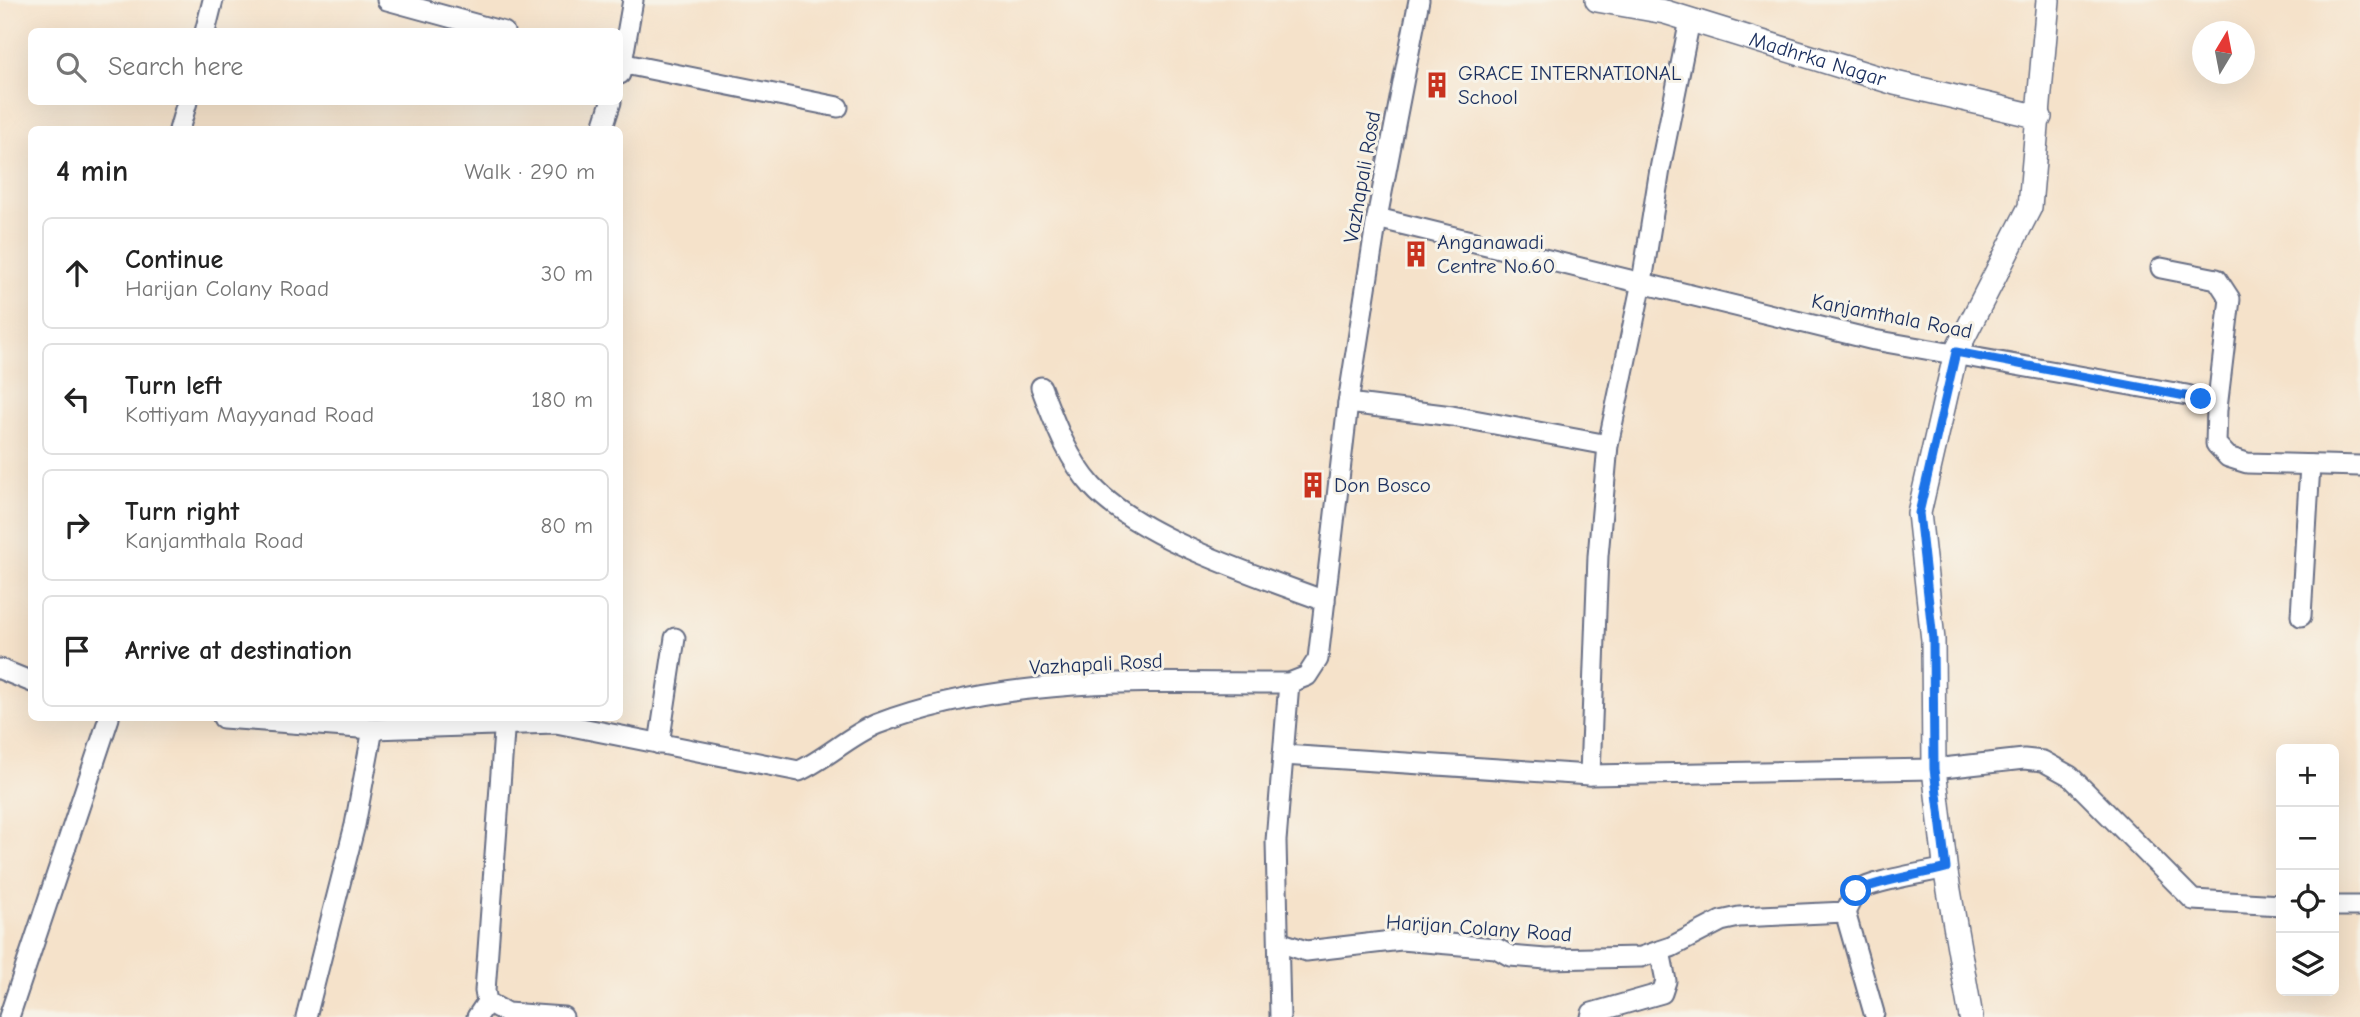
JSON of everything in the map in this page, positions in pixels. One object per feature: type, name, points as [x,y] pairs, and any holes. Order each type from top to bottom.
[{"type":"street","points":[[206,28],[213,0]]},
{"type":"street","points":[[387,0],[489,28]]},
{"type":"street","points":[[623,56],[633,0]]},
{"type":"street","name":"Vazhapali Rosd","points":[[264,721],[373,729],[505,722],[556,723],[799,771],[874,725],[961,697],[1113,683],[1289,683],[1307,676],[1318,659],[1348,403],[1377,218],[1419,0]]},
{"type":"street","name":"Madhrka Nagar","points":[[1597,0],[1666,6],[1690,20],[1895,83],[2040,117]]},
{"type":"street","points":[[1971,1017],[1946,868],[1934,769],[1933,640],[1919,513],[1956,352],[2030,207],[2040,117],[2048,0]]},
{"type":"street","points":[[1590,775],[1598,556],[1608,445],[1642,282],[1660,169],[1690,20]]},
{"type":"street","points":[[623,67],[838,107]]},
{"type":"street","points":[[181,126],[186,105]]},
{"type":"street","points":[[603,126],[610,105]]},
{"type":"street","name":"Kanjamthala Road","points":[[1377,218],[1874,340],[1956,352],[2187,395],[2211,402],[2217,408]]},
{"type":"street","points":[[2161,268],[2217,279],[2231,299],[2217,408],[2216,444],[2228,457],[2247,463],[2360,466]]},
{"type":"street","points":[[1041,387],[1061,437],[1091,485],[1124,516],[1251,574],[1325,601]]},
{"type":"street","points":[[1348,403],[1452,416],[1608,445]]},
{"type":"street","points":[[2301,616],[2310,465]]},
{"type":"street","points":[[659,744],[675,638]]},
{"type":"street","points":[[0,669],[28,680]]},
{"type":"street","points":[[1280,1017],[1276,841],[1289,683]]},
{"type":"street","points":[[9,1017],[108,721]]},
{"type":"street","points":[[505,722],[482,1009],[563,1017]]},
{"type":"street","points":[[306,1017],[355,825],[373,729]]},
{"type":"street","points":[[1283,755],[1590,775],[1934,769],[2024,759],[2043,761],[2070,776],[2193,901],[2276,905]]},
{"type":"street","points":[[1874,1013],[1845,912],[1856,891],[1883,880],[1906,878],[1946,868]]},
{"type":"street","points":[[2339,906],[2360,906]]},
{"type":"street","name":"Harijan Colany Road","points":[[1279,942],[1306,951],[1410,941],[1496,948],[1510,956],[1546,959],[1641,957],[1660,951],[1721,921],[1739,917],[1845,912]]},
{"type":"street","points":[[1591,1017],[1592,1013],[1662,993],[1665,981],[1660,951]]},
{"type":"place","name":"GRACE INTERNATIONAL School","points":[[1437,85]]},
{"type":"place","name":"Anganawadi Centre No.60","points":[[1416,254]]},
{"type":"place","name":"Don Bosco","points":[[1313,485]]},
{"type":"route","points":[[1856,891],[1883,880],[1906,878],[1946,868],[1934,769],[1933,640],[1919,513],[1956,352],[2201,399]]}]
